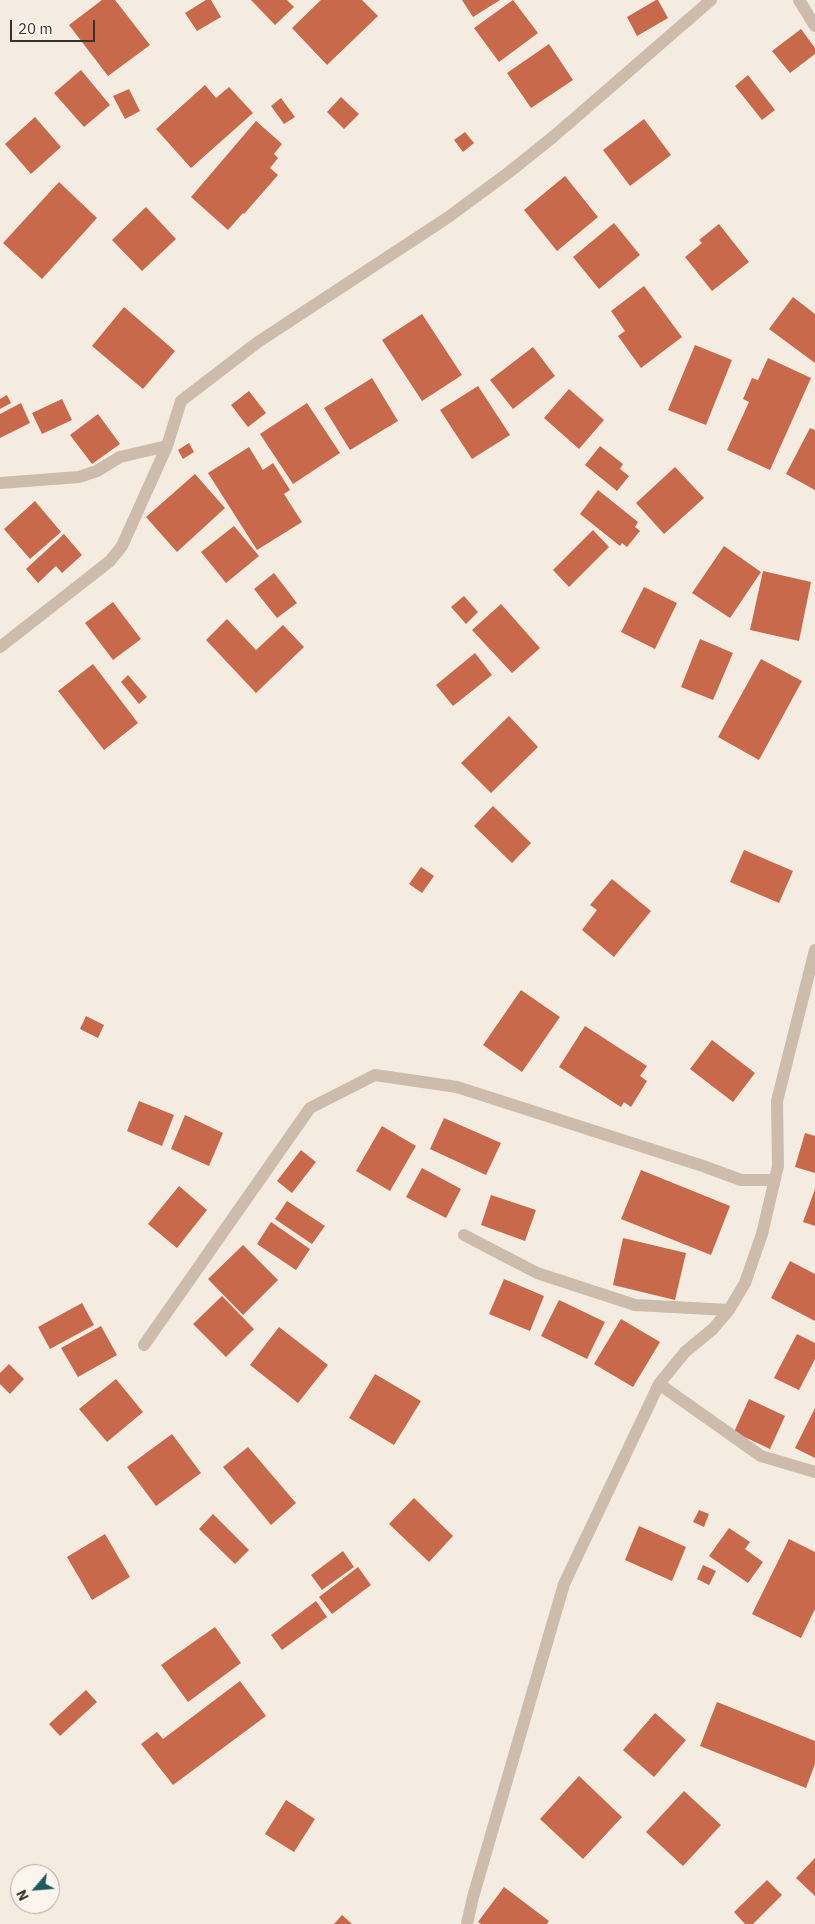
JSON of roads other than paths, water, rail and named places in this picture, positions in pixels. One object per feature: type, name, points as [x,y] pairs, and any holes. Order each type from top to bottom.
[{"type":"street","points":[[0,647],[110,561],[122,546],[167,446],[181,401],[258,342],[447,218],[508,173],[553,137],[711,0]]},
{"type":"street","points":[[799,0],[815,26]]},
{"type":"street","points":[[0,483],[79,477],[97,471],[120,457],[167,446]]},
{"type":"street","points":[[467,1924],[473,1897],[564,1584],[659,1384],[684,1352],[714,1329],[745,1283],[748,1275],[762,1234],[778,1166],[777,1101],[815,950]]},
{"type":"street","points":[[144,1345],[310,1108],[375,1075],[457,1087],[703,1166],[740,1180],[774,1180]]},
{"type":"street","points":[[464,1235],[538,1272],[635,1305],[728,1310]]},
{"type":"street","points":[[659,1384],[760,1456],[815,1472]]}]
